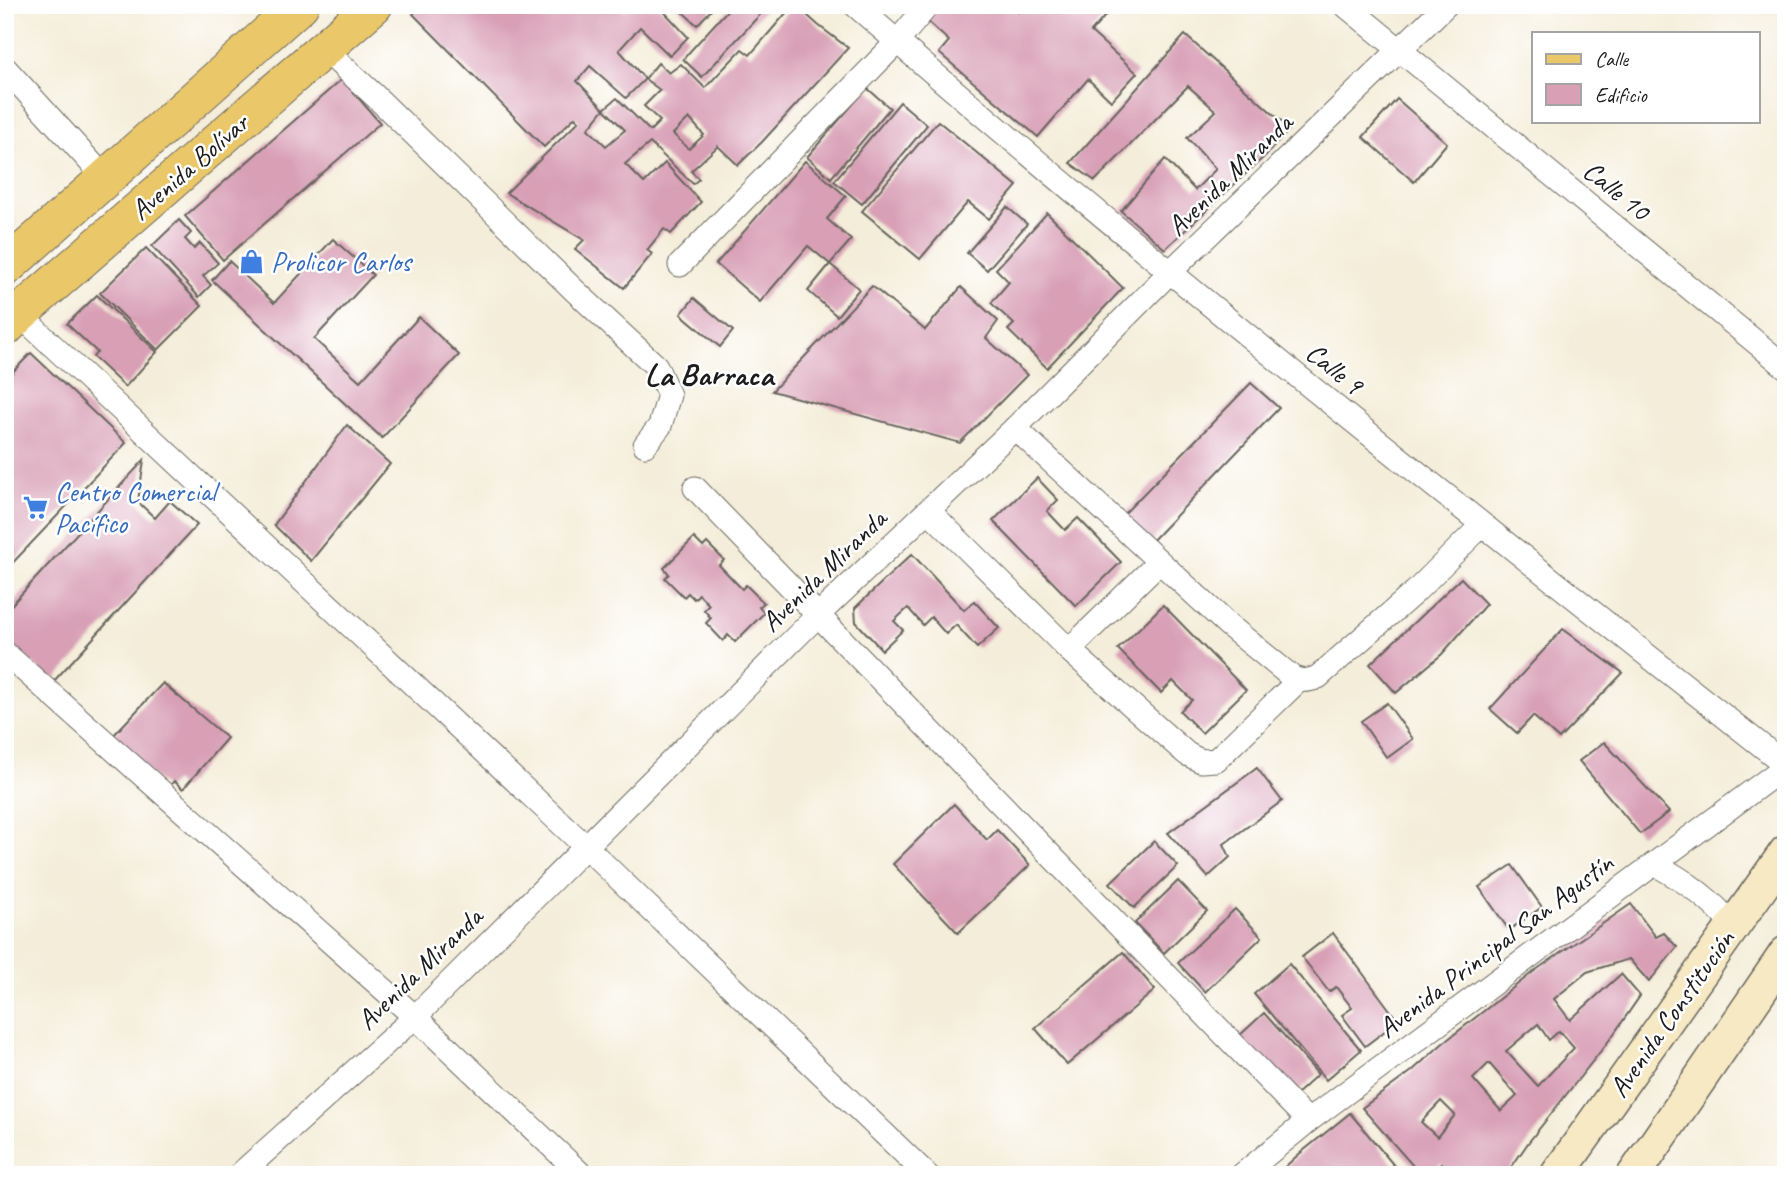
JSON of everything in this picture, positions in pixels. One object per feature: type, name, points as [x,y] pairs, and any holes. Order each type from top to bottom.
[{"type":"main road","name":"Avenida Bolívar","points":[[5,268],[300,5]]},
{"type":"main road","name":"Avenida Bolívar","points":[[12,321],[374,5]]},
{"type":"street","name":"Calle 9","points":[[855,5],[1170,272],[1482,525],[1786,766]]},
{"type":"street","points":[[680,265],[897,42],[928,5]]},
{"type":"street","name":"Calle 10","points":[[1345,5],[1786,367]]},
{"type":"street","name":"Avenida Miranda","points":[[239,1175],[415,1017],[818,615],[929,511],[1170,272],[1446,5]]},
{"type":"street","points":[[323,48],[573,290],[656,366],[669,395],[660,425],[645,445]]},
{"type":"street","points":[[5,68],[105,178]]},
{"type":"street","points":[[12,321],[585,846],[927,1175]]},
{"type":"street","points":[[1014,428],[1227,624],[1293,678],[1299,680],[1312,680],[1323,673],[1415,592],[1482,525]]},
{"type":"street","points":[[695,488],[1308,1121]]},
{"type":"street","points":[[929,511],[1069,650],[1187,754],[1201,761],[1216,760],[1299,680]]},
{"type":"street","points":[[1069,650],[1159,562]]},
{"type":"street","points":[[5,653],[415,1017],[582,1175]]},
{"type":"street","name":"Avenida Principal San Agustín","points":[[1242,1175],[1308,1121],[1786,766]]},
{"type":"street","name":"Avenida Constitución","points":[[1556,1175],[1786,852]]},
{"type":"street","points":[[1654,864],[1681,879],[1717,906],[1733,926]]},
{"type":"street","points":[[1634,1175],[1786,953]]},
{"type":"building","points":[[423,5],[618,5],[624,11],[630,5],[658,5],[688,37],[670,56],[640,27],[619,50],[645,79],[658,63],[669,73],[681,64],[705,88],[742,49],[750,55],[793,5],[848,48],[738,165],[718,146],[691,171],[699,179],[693,184],[650,143],[625,164],[644,183],[665,163],[701,202],[671,234],[664,229],[647,250],[652,254],[624,288],[575,249],[584,240],[506,193],[579,121],[575,117],[544,147],[413,14]],"holes":[[[590,66],[626,98],[645,79],[660,90],[644,106],[660,121],[650,131],[617,98],[604,109],[577,81]],[[604,109],[625,130],[606,146],[588,129]],[[689,118],[704,135],[689,149],[673,134]]]},
{"type":"building","points":[[675,5],[716,5],[697,25]]},
{"type":"building","points":[[732,5],[769,5],[702,77],[683,59]]},
{"type":"building","points":[[941,5],[1011,5],[1018,12],[1023,5],[1111,5],[1113,7],[1091,32],[1137,73],[1111,101],[1088,79],[1038,137],[939,53],[949,41],[927,21]]},
{"type":"building","points":[[1185,35],[1290,129],[1266,155],[1165,249],[1121,211],[1165,159],[1195,190],[1216,169],[1187,138],[1216,111],[1188,86],[1095,181],[1070,163]]},
{"type":"building","points":[[342,79],[380,123],[223,260],[185,216]]},
{"type":"building","points":[[867,88],[890,108],[831,178],[807,157]]},
{"type":"building","points":[[1397,99],[1447,143],[1414,182],[1363,137]]},
{"type":"building","points":[[900,102],[927,125],[862,204],[834,181]]},
{"type":"building","points":[[938,121],[1017,186],[989,219],[968,202],[920,259],[862,211]]},
{"type":"building","points":[[805,161],[846,196],[827,219],[851,240],[830,264],[808,246],[760,302],[716,264]]},
{"type":"building","points":[[1007,207],[1027,224],[987,270],[967,253]]},
{"type":"building","points":[[1047,213],[1123,288],[1047,368],[1008,330],[1014,324],[991,303],[1009,282],[996,269]]},
{"type":"building","points":[[179,220],[191,233],[185,239],[194,249],[200,243],[218,263],[203,276],[211,285],[199,297],[152,246]]},
{"type":"building","points":[[333,239],[373,275],[314,339],[360,381],[419,317],[459,355],[382,438],[212,280],[229,261],[274,303]]},
{"type":"building","points":[[146,248],[202,306],[158,350],[100,293]]},
{"type":"building","points":[[830,264],[859,289],[837,316],[808,291]]},
{"type":"building","points":[[872,286],[925,330],[961,287],[998,321],[986,338],[1027,375],[960,443],[772,391]]},
{"type":"building","points":[[97,295],[157,352],[125,387],[93,357],[97,352],[67,324]]},
{"type":"building","points":[[694,298],[733,331],[720,347],[681,314]]},
{"type":"building","name":"Centro Comercial Pacífico","points":[[31,353],[126,443],[5,571],[5,380]]},
{"type":"building","points":[[1251,383],[1279,408],[1148,545],[1120,518]]},
{"type":"building","points":[[347,425],[390,464],[311,561],[274,525]]},
{"type":"building","points":[[144,460],[138,502],[155,518],[170,501],[197,525],[53,682],[5,639],[5,612]]},
{"type":"building","points":[[1037,478],[1058,500],[1047,511],[1065,530],[1078,518],[1121,562],[1076,606],[993,521]]},
{"type":"building","points":[[694,538],[703,547],[707,543],[724,560],[719,565],[742,589],[746,585],[764,603],[759,607],[764,613],[735,642],[728,635],[723,641],[706,623],[711,618],[704,610],[709,605],[699,594],[694,599],[688,593],[684,597],[665,578],[669,574],[664,568]]},
{"type":"building","points":[[912,554],[964,610],[974,601],[999,628],[977,648],[956,625],[946,634],[931,617],[923,625],[908,608],[894,621],[903,630],[882,650],[856,622],[855,608]]},
{"type":"building","points":[[1461,578],[1486,604],[1442,654],[1396,693],[1370,664]]},
{"type":"building","points":[[1163,605],[1246,690],[1202,733],[1180,711],[1192,700],[1173,681],[1161,693],[1118,649]]},
{"type":"building","points":[[1563,629],[1623,673],[1559,739],[1533,716],[1517,733],[1490,709]]},
{"type":"building","points":[[163,683],[227,738],[183,789],[174,781],[167,789],[111,738]]},
{"type":"building","points":[[1387,703],[1413,739],[1387,758],[1361,721]]},
{"type":"building","points":[[1604,742],[1669,812],[1640,834],[1579,761]]},
{"type":"building","points":[[1257,768],[1282,801],[1224,844],[1230,857],[1208,877],[1168,833]]},
{"type":"building","points":[[954,804],[987,840],[997,830],[1030,865],[958,933],[893,864]]},
{"type":"building","points":[[1154,841],[1178,866],[1134,908],[1110,883]]},
{"type":"building","points":[[1512,865],[1542,907],[1509,930],[1479,887]]},
{"type":"building","points":[[1178,881],[1207,911],[1164,953],[1135,923]]},
{"type":"building","points":[[1631,904],[1656,937],[1664,933],[1677,947],[1649,982],[1629,959],[1587,972],[1554,999],[1570,1020],[1621,974],[1640,996],[1506,1175],[1452,1175],[1441,1163],[1430,1175],[1421,1175],[1362,1108],[1412,1071],[1533,972]],"holes":[[[1538,1024],[1549,1040],[1559,1031],[1574,1048],[1538,1086],[1506,1051]],[[1489,1063],[1517,1096],[1501,1111],[1473,1079]],[[1441,1101],[1455,1115],[1437,1137],[1421,1122]]]},
{"type":"building","points":[[1235,909],[1262,937],[1205,992],[1178,963]]},
{"type":"building","points":[[1333,933],[1398,1021],[1365,1046],[1342,1015],[1352,1008],[1336,987],[1329,992],[1302,957]]},
{"type":"building","points":[[1123,952],[1155,990],[1067,1065],[1035,1028]]},
{"type":"building","points":[[1289,964],[1361,1050],[1326,1080],[1254,994]]},
{"type":"building","points":[[1264,1013],[1318,1074],[1294,1096],[1239,1036]]},
{"type":"building","points":[[1350,1113],[1402,1175],[1276,1175],[1298,1155]]},
{"type":"place","name":"Prolicor Carlos","points":[[251,261]]},
{"type":"place","name":"Centro Comercial Pacífico","points":[[35,507]]},
{"type":"district","name":"La Barraca","points":[[709,374]]}]
